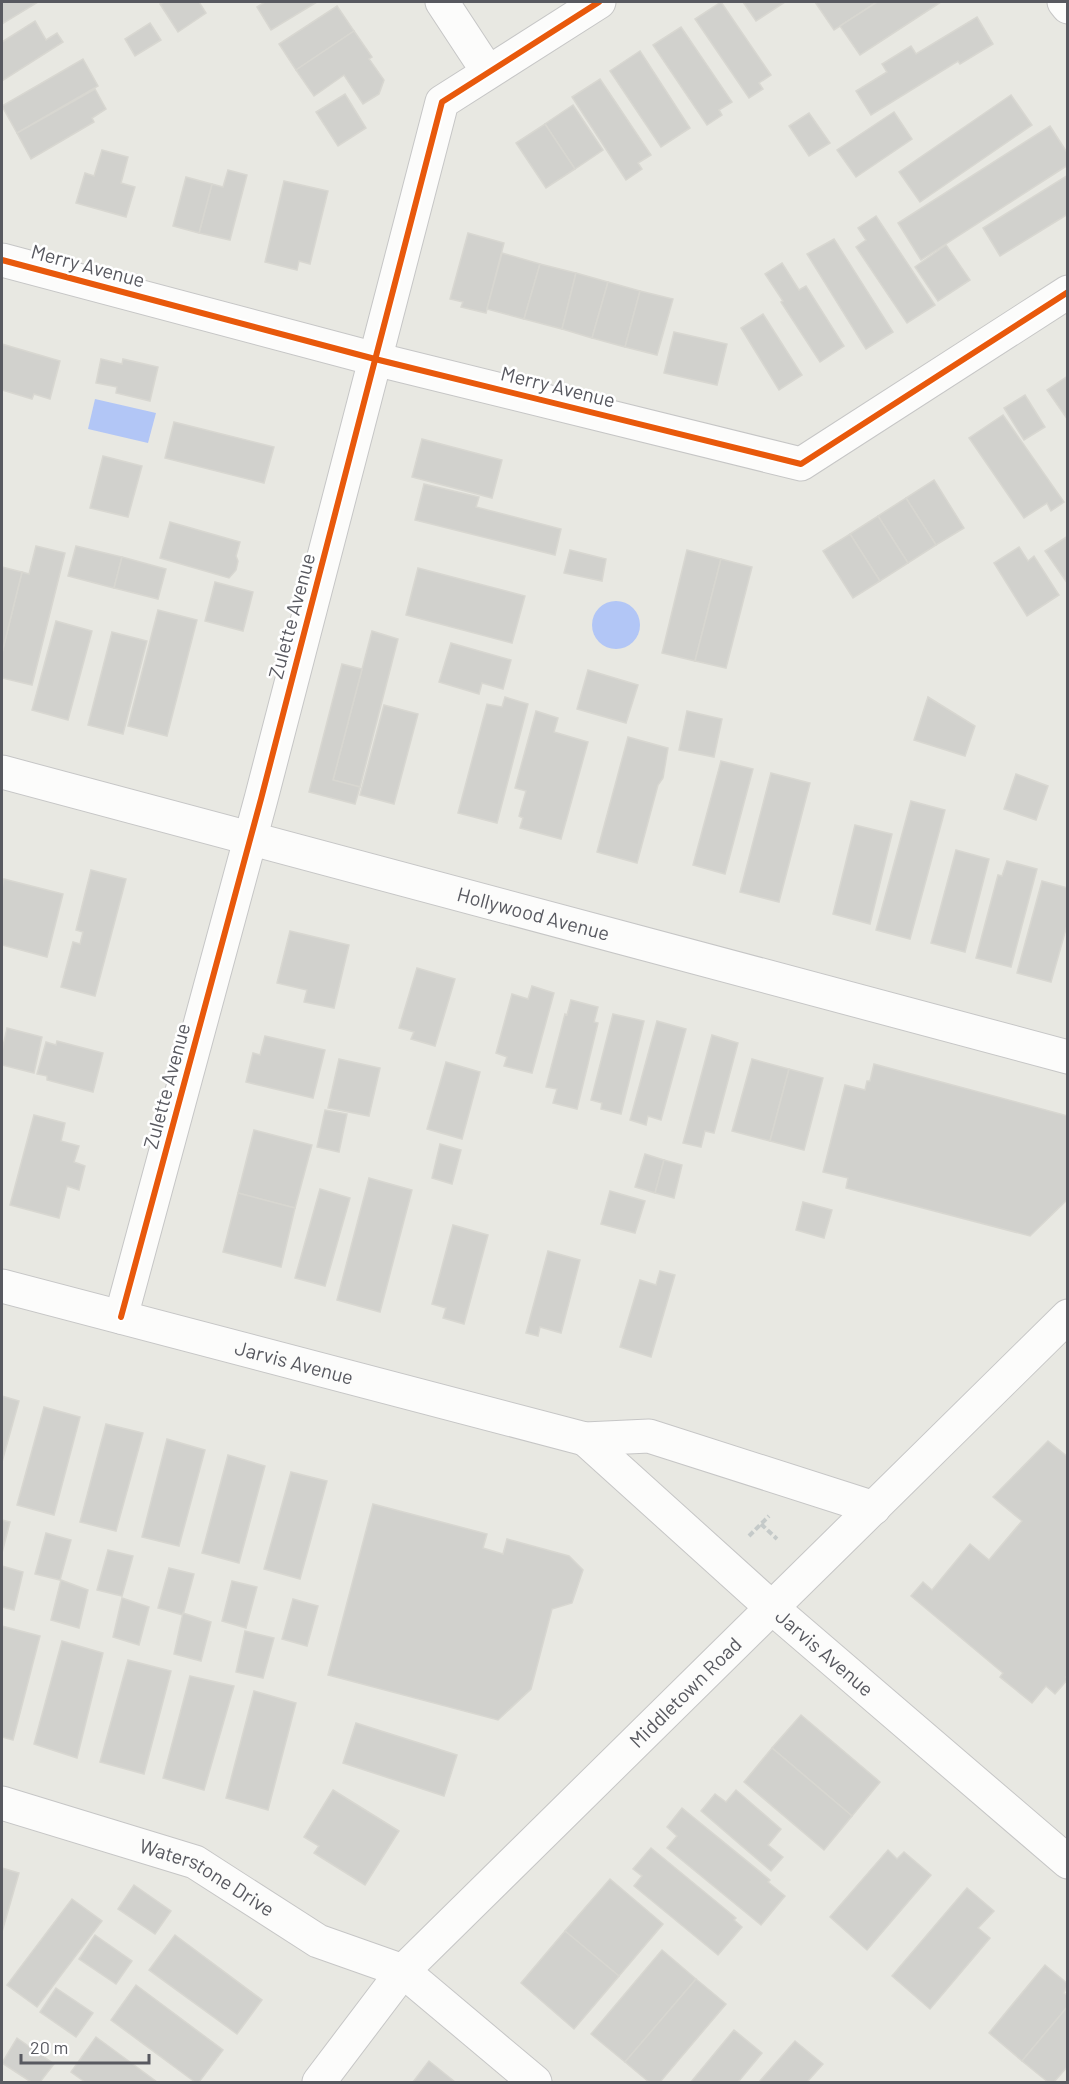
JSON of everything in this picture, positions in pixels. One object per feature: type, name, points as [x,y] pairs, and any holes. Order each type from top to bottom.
[{"type":"street","points":[[442,2],[488,72]]},
{"type":"street","name":"Zulette Avenue","points":[[121,1317],[251,837],[442,102],[599,2]]},
{"type":"street","points":[[1064,2],[1068,7]]},
{"type":"street","name":"Merry Avenue","points":[[2,260],[375,360],[801,464],[1068,292]]},
{"type":"street","name":"Hollywood Avenue","points":[[2,772],[1068,1057]]},
{"type":"street","name":"Jarvis Avenue","points":[[2,1286],[585,1439],[649,1436],[874,1508]]},
{"type":"street","name":"Middletown Road","points":[[319,2082],[404,1971],[1068,1316]]},
{"type":"street","name":"Jarvis Avenue","points":[[585,1439],[771,1608],[1068,1862]]},
{"type":"street","name":"Waterstone Drive","points":[[2,1803],[195,1862],[318,1941],[404,1971]]},
{"type":"street","points":[[404,1971],[535,2082]]},
{"type":"path","points":[[749,1537],[776,1509]]},
{"type":"path","points":[[761,1524],[777,1539]]},
{"type":"water","points":[[95,399],[156,413],[148,443],[88,429]]},
{"type":"water","points":[[611,601],[621,601],[636,611],[640,625],[639,634],[630,645],[621,649],[611,649],[596,639],[592,630],[592,620],[602,605]]},
{"type":"building","points":[[2,2],[38,2],[2,24]]},
{"type":"building","points":[[199,2],[206,13],[178,32],[160,4]]},
{"type":"building","points":[[265,2],[317,2],[271,30],[257,7]]},
{"type":"building","points":[[721,2],[771,75],[759,83],[763,89],[749,98],[695,19]]},
{"type":"building","points":[[743,2],[785,2],[756,21]]},
{"type":"building","points":[[815,2],[877,2],[834,30]]},
{"type":"building","points":[[877,2],[941,2],[860,55],[840,26]]},
{"type":"building","points":[[337,6],[354,31],[296,70],[279,44]]},
{"type":"building","points":[[977,17],[993,44],[960,64],[958,61],[871,115],[856,91],[887,72],[882,64],[911,46],[916,54]]},
{"type":"building","points":[[35,21],[46,40],[57,33],[63,42],[2,81],[2,42]]},
{"type":"building","points":[[150,23],[161,40],[135,56],[125,39]]},
{"type":"building","points":[[681,27],[732,102],[719,110],[722,115],[707,125],[653,45]]},
{"type":"building","points":[[354,31],[372,57],[369,59],[384,80],[379,94],[363,104],[344,75],[314,96],[296,70]]},
{"type":"building","points":[[640,51],[690,128],[661,147],[610,71]]},
{"type":"building","points":[[83,59],[98,86],[17,133],[2,106]]},
{"type":"building","points":[[600,79],[651,155],[638,163],[642,169],[626,180],[572,97]]},
{"type":"building","points":[[95,89],[106,109],[92,118],[94,122],[31,159],[17,133]]},
{"type":"building","points":[[345,94],[366,128],[338,146],[316,112]]},
{"type":"building","points":[[1011,95],[1032,125],[920,202],[899,172]]},
{"type":"building","points":[[573,105],[603,150],[575,169],[545,124]]},
{"type":"building","points":[[894,112],[912,139],[856,177],[837,150]]},
{"type":"building","points":[[809,113],[830,143],[809,156],[789,126]]},
{"type":"building","points":[[545,124],[575,169],[546,188],[516,143]]},
{"type":"building","points":[[1050,126],[1068,154],[1068,165],[921,260],[898,223]]},
{"type":"building","points":[[102,150],[128,157],[121,183],[135,187],[126,217],[76,203],[85,173],[94,176]]},
{"type":"building","points":[[228,170],[247,175],[230,240],[199,233],[212,184],[223,187]]},
{"type":"building","points":[[1068,175],[1068,214],[1000,256],[983,228]]},
{"type":"building","points":[[186,177],[212,184],[199,233],[173,226]]},
{"type":"building","points":[[284,181],[328,191],[310,264],[299,261],[297,270],[265,262]]},
{"type":"building","points":[[876,216],[935,305],[907,323],[856,247],[866,240],[858,228]]},
{"type":"building","points":[[468,233],[504,243],[486,313],[461,307],[463,302],[450,299]]},
{"type":"building","points":[[834,239],[893,332],[866,349],[807,254]]},
{"type":"building","points":[[946,245],[970,280],[938,301],[915,267]]},
{"type":"building","points":[[502,253],[540,264],[524,319],[487,309]]},
{"type":"building","points":[[782,263],[799,290],[806,286],[844,346],[820,362],[765,274]]},
{"type":"building","points":[[540,264],[576,273],[562,329],[524,319]]},
{"type":"building","points":[[576,273],[608,282],[592,338],[562,329]]},
{"type":"building","points":[[608,282],[640,291],[625,347],[592,338]]},
{"type":"building","points":[[640,291],[673,299],[657,355],[625,347]]},
{"type":"building","points":[[763,314],[802,375],[779,390],[741,328]]},
{"type":"building","points":[[674,332],[727,344],[717,385],[664,373]]},
{"type":"building","points":[[2,344],[60,361],[50,399],[34,394],[32,399],[2,390]]},
{"type":"building","points":[[101,359],[122,364],[123,359],[158,367],[150,401],[116,393],[117,387],[96,383]]},
{"type":"building","points":[[1068,376],[1068,420],[1047,390]]},
{"type":"building","points":[[1025,395],[1045,427],[1024,440],[1004,408]]},
{"type":"building","points":[[1003,415],[1064,502],[1051,511],[1047,503],[1024,518],[969,438]]},
{"type":"building","points":[[174,422],[274,447],[264,483],[165,458]]},
{"type":"building","points":[[422,439],[502,460],[492,498],[412,477]]},
{"type":"building","points":[[103,456],[142,466],[128,517],[90,508]]},
{"type":"building","points":[[934,480],[964,528],[936,545],[906,498]]},
{"type":"building","points":[[424,484],[479,497],[476,507],[561,529],[555,555],[415,520]]},
{"type":"building","points":[[906,498],[936,545],[908,563],[878,516]]},
{"type":"building","points":[[878,516],[908,563],[880,581],[850,534]]},
{"type":"building","points":[[170,522],[240,542],[236,556],[238,561],[236,570],[229,578],[160,558]]},
{"type":"building","points":[[850,534],[880,581],[853,598],[823,551]]},
{"type":"building","points":[[1068,536],[1068,584],[1045,551]]},
{"type":"building","points":[[36,546],[65,553],[32,685],[2,678],[2,653],[22,572],[29,574]]},
{"type":"building","points":[[76,546],[122,557],[114,588],[68,576]]},
{"type":"building","points":[[1019,547],[1028,561],[1034,556],[1059,595],[1027,616],[994,563]]},
{"type":"building","points":[[570,550],[606,559],[602,581],[564,573]]},
{"type":"building","points":[[687,550],[721,559],[695,661],[662,653]]},
{"type":"building","points":[[122,557],[166,569],[158,599],[114,588]]},
{"type":"building","points":[[721,559],[752,567],[726,668],[695,661]]},
{"type":"building","points":[[2,567],[22,572],[2,653]]},
{"type":"building","points":[[418,568],[525,596],[512,643],[406,615]]},
{"type":"building","points":[[215,582],[253,592],[243,631],[205,621]]},
{"type":"building","points":[[158,610],[197,620],[167,736],[128,726]]},
{"type":"building","points":[[56,621],[92,631],[68,720],[32,710]]},
{"type":"building","points":[[372,631],[398,639],[360,787],[333,780]]},
{"type":"building","points":[[112,632],[147,641],[123,734],[88,725]]},
{"type":"building","points":[[451,643],[511,660],[503,689],[482,683],[479,694],[439,682]]},
{"type":"building","points":[[342,664],[362,669],[333,780],[360,787],[355,804],[309,792]]},
{"type":"building","points":[[588,670],[638,685],[626,723],[577,709]]},
{"type":"building","points":[[505,697],[528,704],[497,823],[458,813],[487,704],[502,707]]},
{"type":"building","points":[[928,697],[975,726],[965,756],[914,740]]},
{"type":"building","points":[[384,705],[418,714],[394,804],[360,795]]},
{"type":"building","points":[[536,711],[558,718],[554,732],[588,742],[561,839],[520,828],[523,818],[519,816],[526,791],[515,788]]},
{"type":"building","points":[[687,711],[722,719],[714,757],[679,750]]},
{"type":"building","points":[[628,737],[668,748],[663,778],[658,785],[637,863],[597,852]]},
{"type":"building","points":[[721,761],[753,769],[725,874],[693,865]]},
{"type":"building","points":[[771,773],[810,783],[779,902],[740,892]]},
{"type":"building","points":[[1016,774],[1048,786],[1036,820],[1004,809]]},
{"type":"building","points":[[911,801],[945,810],[910,939],[876,930]]},
{"type":"building","points":[[855,825],[892,834],[870,924],[833,914]]},
{"type":"building","points":[[956,850],[989,859],[965,952],[931,943]]},
{"type":"building","points":[[1007,861],[1037,869],[1011,967],[976,958],[998,875],[1002,876]]},
{"type":"building","points":[[91,870],[126,879],[95,996],[61,987],[73,942],[80,944],[83,932],[76,930]]},
{"type":"building","points":[[4,879],[63,894],[47,957],[2,945]]},
{"type":"building","points":[[1042,881],[1068,888],[1068,922],[1051,982],[1017,973]]},
{"type":"building","points":[[290,931],[349,945],[334,1008],[304,1002],[307,990],[277,983]]},
{"type":"building","points":[[417,968],[455,979],[435,1046],[411,1039],[414,1032],[399,1028]]},
{"type":"building","points":[[532,986],[554,993],[532,1073],[504,1066],[507,1057],[496,1053],[512,994],[528,999]]},
{"type":"building","points":[[571,1000],[598,1007],[594,1022],[598,1023],[577,1109],[553,1103],[557,1089],[546,1087],[565,1014],[567,1015]]},
{"type":"building","points":[[613,1014],[644,1021],[621,1114],[601,1109],[602,1103],[591,1100]]},
{"type":"building","points":[[657,1021],[686,1029],[661,1120],[648,1116],[646,1125],[630,1120]]},
{"type":"building","points":[[7,1028],[42,1037],[34,1073],[2,1065],[2,1051]]},
{"type":"building","points":[[712,1035],[738,1043],[714,1133],[705,1131],[701,1147],[683,1143]]},
{"type":"building","points":[[265,1036],[325,1050],[313,1098],[246,1082],[253,1053],[260,1055]]},
{"type":"building","points":[[57,1041],[103,1053],[93,1092],[47,1080],[47,1076],[37,1074],[46,1042],[56,1045]]},
{"type":"building","points":[[339,1059],[380,1068],[369,1116],[328,1108]]},
{"type":"building","points":[[752,1059],[789,1069],[770,1141],[732,1131]]},
{"type":"building","points":[[446,1062],[480,1072],[462,1139],[427,1129]]},
{"type":"building","points":[[874,1064],[1068,1116],[1068,1199],[1030,1236],[846,1188],[848,1178],[823,1172],[845,1085],[865,1090]]},
{"type":"building","points":[[789,1069],[823,1078],[804,1150],[770,1141]]},
{"type":"building","points":[[325,1110],[347,1114],[339,1152],[317,1147]]},
{"type":"building","points":[[34,1115],[65,1123],[61,1141],[79,1146],[74,1162],[85,1166],[79,1190],[67,1186],[59,1218],[10,1205]]},
{"type":"building","points":[[254,1130],[312,1145],[295,1208],[238,1193]]},
{"type":"building","points":[[440,1144],[461,1150],[452,1184],[432,1178]]},
{"type":"building","points":[[645,1154],[664,1160],[655,1193],[635,1187]]},
{"type":"building","points":[[664,1160],[682,1165],[674,1198],[655,1193]]},
{"type":"building","points":[[369,1178],[412,1190],[380,1312],[337,1300]]},
{"type":"building","points":[[320,1189],[350,1198],[325,1286],[295,1278]]},
{"type":"building","points":[[610,1191],[645,1201],[635,1233],[601,1224]]},
{"type":"building","points":[[238,1193],[295,1208],[281,1267],[223,1252]]},
{"type":"building","points":[[803,1202],[832,1210],[824,1238],[796,1230]]},
{"type":"building","points":[[453,1225],[488,1235],[464,1324],[443,1318],[446,1308],[432,1304]]},
{"type":"building","points":[[548,1251],[580,1260],[561,1333],[540,1327],[538,1336],[526,1333]]},
{"type":"building","points":[[660,1271],[675,1275],[651,1357],[620,1347],[640,1280],[656,1285]]},
{"type":"building","points":[[2,1396],[19,1401],[2,1462]]},
{"type":"building","points":[[44,1407],[80,1417],[54,1515],[17,1505]]},
{"type":"building","points":[[106,1424],[143,1433],[116,1531],[80,1522]]},
{"type":"building","points":[[167,1439],[205,1450],[179,1546],[142,1537]]},
{"type":"building","points":[[1048,1441],[1068,1457],[1068,1675],[1066,1677],[1068,1679],[1055,1694],[1046,1686],[1032,1703],[1000,1677],[1003,1673],[911,1596],[923,1582],[932,1590],[970,1544],[989,1560],[1022,1521],[993,1497]]},
{"type":"building","points":[[228,1455],[265,1466],[239,1563],[202,1553]]},
{"type":"building","points":[[291,1472],[327,1481],[300,1579],[264,1569]]},
{"type":"building","points":[[373,1504],[487,1534],[483,1548],[503,1554],[507,1539],[569,1556],[583,1570],[572,1603],[552,1609],[531,1689],[498,1720],[328,1675]]},
{"type":"building","points":[[2,1520],[10,1522],[2,1553]]},
{"type":"building","points":[[46,1533],[71,1540],[60,1580],[35,1574]]},
{"type":"building","points":[[108,1550],[133,1556],[122,1596],[97,1590]]},
{"type":"building","points":[[2,1566],[23,1572],[14,1610],[2,1607]]},
{"type":"building","points":[[169,1568],[194,1574],[183,1615],[158,1608]]},
{"type":"building","points":[[61,1580],[88,1590],[79,1628],[51,1620]]},
{"type":"building","points":[[232,1581],[257,1587],[246,1628],[222,1621]]},
{"type":"building","points":[[122,1598],[149,1607],[139,1645],[113,1637]]},
{"type":"building","points":[[293,1599],[318,1606],[307,1646],[282,1639]]},
{"type":"building","points":[[183,1613],[211,1622],[201,1661],[174,1654]]},
{"type":"building","points":[[2,1626],[40,1636],[13,1740],[2,1737]]},
{"type":"building","points":[[245,1631],[274,1638],[263,1678],[236,1672]]},
{"type":"building","points":[[62,1641],[103,1653],[77,1758],[34,1744]]},
{"type":"building","points":[[128,1660],[171,1671],[144,1774],[100,1762]]},
{"type":"building","points":[[190,1676],[234,1686],[204,1790],[163,1778]]},
{"type":"building","points":[[254,1691],[296,1703],[268,1810],[226,1798]]},
{"type":"building","points":[[801,1715],[880,1782],[852,1816],[772,1748]]},
{"type":"building","points":[[356,1723],[457,1755],[444,1796],[343,1763]]},
{"type":"building","points":[[772,1748],[852,1816],[824,1850],[744,1782]]},
{"type":"building","points":[[333,1790],[399,1831],[365,1885],[314,1853],[319,1846],[304,1837]]},
{"type":"building","points":[[736,1790],[781,1829],[768,1845],[783,1857],[771,1871],[701,1811],[715,1794],[726,1802]]},
{"type":"building","points":[[682,1808],[770,1880],[768,1882],[785,1896],[761,1925],[667,1848],[677,1836],[667,1827]]},
{"type":"building","points":[[651,1848],[736,1918],[734,1920],[742,1927],[718,1955],[634,1886],[642,1876],[633,1869]]},
{"type":"building","points":[[888,1850],[897,1859],[904,1852],[931,1875],[867,1950],[830,1917]]},
{"type":"building","points":[[2,1868],[19,1873],[2,1932]]},
{"type":"building","points":[[610,1879],[663,1924],[619,1976],[565,1931]]},
{"type":"building","points":[[134,1885],[171,1911],[155,1934],[118,1909]]},
{"type":"building","points":[[967,1888],[994,1911],[978,1928],[990,1938],[930,2009],[892,1976]]},
{"type":"building","points":[[72,1899],[102,1921],[37,2007],[7,1985]]},
{"type":"building","points":[[565,1931],[619,1976],[574,2029],[521,1983]]},
{"type":"building","points":[[95,1935],[132,1961],[116,1984],[79,1959]]},
{"type":"building","points":[[175,1935],[262,2000],[237,2034],[149,1970]]},
{"type":"building","points":[[662,1950],[696,1979],[625,2062],[591,2034]]},
{"type":"building","points":[[1045,1965],[1068,1984],[1064,1993],[1068,1996],[1068,2006],[1022,2061],[989,2033]]},
{"type":"building","points":[[696,1979],[726,2004],[660,2082],[649,2082],[625,2062]]},
{"type":"building","points":[[136,1985],[223,2050],[199,2082],[195,2082],[111,2020]]},
{"type":"building","points":[[56,1988],[93,2013],[76,2037],[40,2012]]},
{"type":"building","points":[[1068,2006],[1068,2066],[1054,2082],[1048,2082],[1022,2061]]},
{"type":"building","points":[[734,2030],[762,2053],[738,2082],[691,2082]]},
{"type":"building","points":[[96,2037],[157,2082],[85,2082],[71,2072]]},
{"type":"building","points":[[17,2038],[54,2064],[40,2082],[31,2082],[2,2063]]},
{"type":"building","points":[[795,2041],[823,2064],[807,2082],[759,2082]]},
{"type":"building","points":[[429,2061],[455,2082],[413,2082]]},
{"type":"cycle path","points":[[121,1317],[261,799],[442,102],[599,2]]},
{"type":"cycle path","points":[[2,260],[375,359],[801,464],[1068,292]]}]
